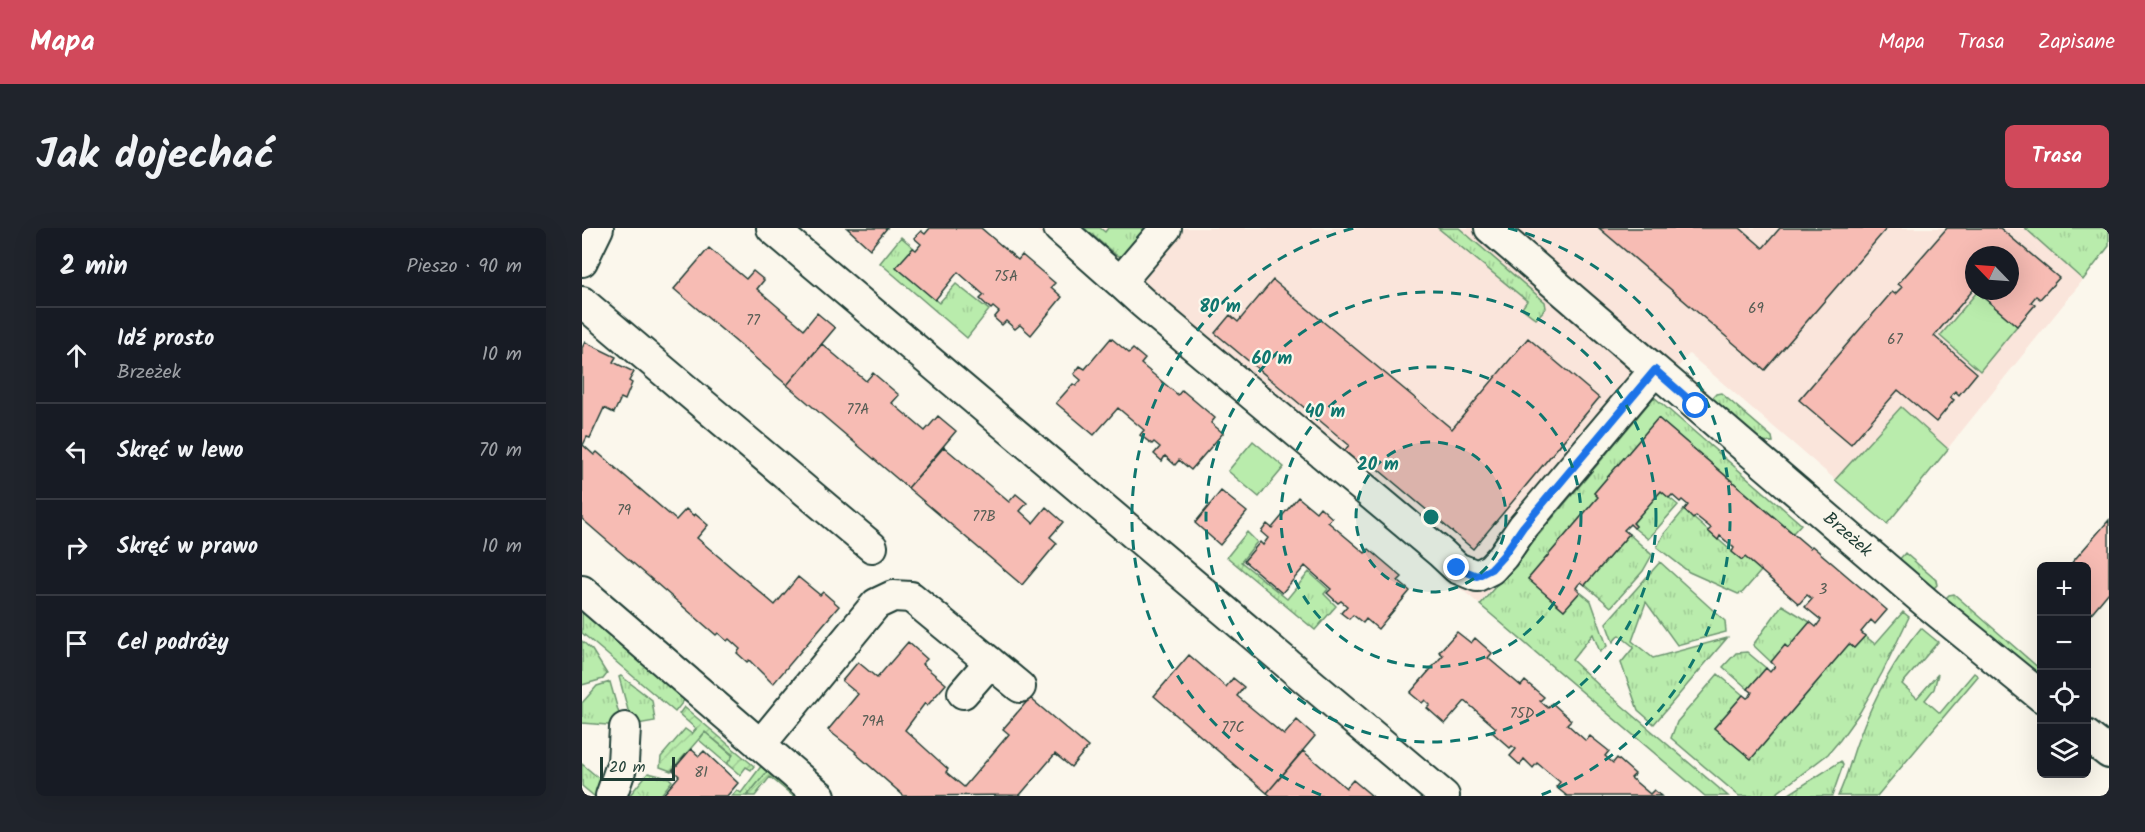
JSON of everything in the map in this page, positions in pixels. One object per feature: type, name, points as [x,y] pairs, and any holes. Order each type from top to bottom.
[{"type":"street","points":[[582,261],[598,228]]},
{"type":"street","points":[[772,228],[1443,796]]},
{"type":"street","points":[[1059,228],[1143,303],[1457,568],[1477,576],[1491,569],[1503,556],[1523,527],[1655,370]]},
{"type":"street","points":[[1120,282],[1166,228]]},
{"type":"street","name":"Brzeżek","points":[[1491,228],[1929,605],[2037,693]]},
{"type":"street","points":[[582,303],[872,548]]},
{"type":"street","points":[[582,591],[820,796]]},
{"type":"street","points":[[760,745],[876,604],[892,596],[911,597],[1020,687]]},
{"type":"street","points":[[963,693],[990,662]]},
{"type":"street","points":[[611,796],[623,762],[625,728]]},
{"type":"street","points":[[2091,739],[2109,753]]},
{"type":"shaded area","points":[[1034,228],[2025,228],[2083,280],[1887,524],[1689,354],[1479,604]]},
{"type":"green space","points":[[1084,228],[1100,228],[1105,232],[1108,228],[1153,228],[1122,257],[1116,255]]},
{"type":"green space","points":[[1438,228],[1459,228],[1545,302],[1546,308],[1536,319],[1522,308],[1527,301]]},
{"type":"green space","points":[[2025,228],[2109,228],[2109,246],[2083,280]]},
{"type":"green space","points":[[901,237],[914,248],[897,268],[939,303],[956,284],[989,310],[967,338],[880,263]]},
{"type":"green space","points":[[1970,300],[1986,300],[2017,326],[1980,371],[1940,336]]},
{"type":"green space","points":[[1721,393],[1772,437],[1773,442],[1757,443],[1709,402],[1716,394]]},
{"type":"green space","points":[[1654,397],[1801,524],[1793,533],[1658,418],[1594,493],[1598,497],[1528,579],[1564,610],[1580,592],[1591,601],[1607,646],[1600,652],[1593,634],[1572,660],[1728,796],[1705,796],[1480,605]]},
{"type":"green space","points":[[1901,407],[1948,449],[1887,524],[1835,480]]},
{"type":"green space","points":[[1253,441],[1284,467],[1259,497],[1228,471]]},
{"type":"green space","points":[[1661,491],[1678,505],[1648,539],[1634,528],[1636,526],[1633,523]]},
{"type":"green space","points":[[1684,510],[1742,560],[1745,557],[1761,571],[1742,593],[1738,594],[1689,572],[1657,547],[1664,534]]},
{"type":"green space","points":[[1247,532],[1257,542],[1241,562],[1287,599],[1309,572],[1328,589],[1324,594],[1336,606],[1315,630],[1227,557]]},
{"type":"green space","points":[[1629,534],[1652,555],[1643,571],[1611,607],[1585,585]]},
{"type":"green space","points":[[1905,553],[1936,580],[1937,585],[1931,591],[1898,561]]},
{"type":"green space","points":[[1660,562],[1725,621],[1726,632],[1677,645],[1646,602],[1632,641],[1653,658],[1727,638],[1654,724],[1638,710],[1621,663],[1634,647],[1619,635],[1613,642],[1606,623]]},
{"type":"green space","points":[[1954,594],[2037,667],[2037,678],[1943,601],[1949,595]]},
{"type":"green space","points":[[1782,605],[1810,622],[1788,648],[1785,646],[1771,662],[1753,645]]},
{"type":"green space","points":[[582,606],[771,767],[747,796],[732,796],[737,790],[741,793],[762,765],[685,699],[675,712],[582,633]]},
{"type":"green space","points":[[1903,612],[1909,617],[1860,712],[1828,754],[1773,796],[1739,796],[1671,738],[1677,722],[1718,674],[1743,695],[1714,728],[1751,759],[1849,644],[1854,648],[1865,636],[1875,644]]},
{"type":"green space","points":[[1921,628],[1938,642],[1902,684],[1917,698],[1938,674],[1934,689],[1925,700],[1940,713],[1974,673],[1978,676],[1877,796],[1838,796],[1877,695],[1902,653]]},
{"type":"green space","points":[[582,641],[592,650],[607,674],[603,679],[582,685]]},
{"type":"green space","points":[[1747,652],[1766,668],[1748,689],[1723,667],[1736,653]]},
{"type":"green space","points":[[621,676],[652,700],[655,721],[632,725],[619,677]]},
{"type":"green space","points":[[610,682],[620,726],[582,723],[582,703],[597,686]]},
{"type":"green space","points":[[684,707],[754,766],[751,770],[746,767],[740,775],[727,764],[733,755],[705,732],[671,771],[660,767],[661,757],[685,729],[692,734],[696,729],[679,714]]},
{"type":"green space","points":[[705,732],[733,756],[727,764],[699,740]]},
{"type":"green space","points":[[1841,761],[1843,765],[1832,796],[1786,796]]},
{"type":"green space","points":[[582,764],[608,786],[602,796],[594,796],[582,786]]},
{"type":"green space","points":[[771,767],[804,796],[793,796],[770,777],[755,796],[747,796]]},
{"type":"green space","points":[[648,773],[669,778],[672,781],[660,796],[629,796]]},
{"type":"building","points":[[847,228],[887,228],[870,249]]},
{"type":"building","points":[[930,228],[981,228],[1018,260],[1022,255],[1055,283],[1051,287],[1062,297],[1031,335],[1020,325],[1015,329],[1006,321],[1002,325],[994,318],[999,312],[993,307],[991,309],[980,299],[984,295],[958,272],[935,300],[896,267],[913,248],[916,250],[921,244],[914,238],[921,231],[925,234]]},
{"type":"building","points":[[1599,228],[1740,228],[1763,248],[1780,228],[1887,228],[1765,370]]},
{"type":"building","points":[[1947,228],[2000,228],[2059,278],[2040,299],[2036,296],[2031,302],[2035,305],[2017,326],[1987,300],[2019,300],[2019,246],[1965,246],[1965,300],[1934,336],[1977,373],[1959,395],[1955,391],[1950,397],[1954,400],[1936,422],[1898,390],[1851,444],[1799,400],[1892,292],[1895,294],[1902,287],[1898,284]]},
{"type":"building","points":[[709,248],[746,279],[753,271],[764,280],[757,289],[804,329],[817,313],[835,328],[787,385],[674,289]]},
{"type":"building","points":[[1273,280],[1452,429],[1528,338],[1599,398],[1473,549],[1367,460],[1360,469],[1342,454],[1349,445],[1215,333],[1230,315],[1238,322]]},
{"type":"building","points":[[1111,338],[1129,353],[1133,349],[1145,359],[1141,364],[1178,395],[1182,390],[1215,418],[1211,423],[1223,433],[1191,470],[1179,460],[1175,465],[1165,456],[1162,461],[1154,454],[1160,447],[1140,435],[1144,430],[1118,408],[1094,435],[1056,403],[1073,384],[1076,386],[1081,380],[1074,374],[1080,366],[1085,369]]},
{"type":"building","points":[[585,342],[616,357],[613,362],[634,372],[629,381],[632,383],[625,400],[621,398],[614,413],[604,408],[590,438],[587,437],[583,445],[594,455],[597,452],[676,520],[686,509],[694,516],[695,514],[708,525],[697,538],[775,605],[798,577],[820,595],[823,592],[839,606],[773,684],[749,660],[747,662],[737,653],[740,649],[729,639],[727,641],[718,633],[716,635],[582,519],[582,348]]},
{"type":"building","points":[[822,344],[866,381],[873,373],[899,395],[892,403],[925,431],[938,416],[956,431],[908,488],[787,385]]},
{"type":"building","points":[[1658,418],[1810,548],[1812,546],[1887,610],[1875,624],[1871,620],[1861,632],[1865,636],[1854,648],[1849,644],[1751,759],[1714,728],[1743,695],[1747,698],[1750,696],[1752,692],[1748,689],[1766,668],[1770,672],[1775,666],[1771,662],[1785,645],[1788,648],[1810,622],[1816,627],[1821,620],[1805,607],[1812,599],[1807,595],[1799,604],[1745,557],[1742,560],[1732,552],[1734,548],[1720,536],[1718,540],[1708,531],[1711,528],[1696,516],[1693,519],[1684,510],[1688,505],[1682,500],[1680,502],[1672,495],[1669,498],[1661,491],[1633,523],[1636,526],[1634,528],[1630,524],[1624,530],[1629,534],[1585,585],[1581,582],[1578,585],[1576,588],[1580,592],[1564,610],[1528,579],[1598,497],[1594,493]]},
{"type":"building","points":[[944,447],[1009,502],[1016,494],[1027,503],[1020,511],[1033,523],[1046,507],[1063,522],[1050,537],[1057,543],[1022,585],[908,488]]},
{"type":"building","points":[[1221,491],[1247,512],[1220,545],[1195,523]]},
{"type":"building","points":[[1298,497],[1316,512],[1320,507],[1332,518],[1328,522],[1365,553],[1369,549],[1402,577],[1398,581],[1410,591],[1378,629],[1366,619],[1363,623],[1353,615],[1349,619],[1341,613],[1347,606],[1341,601],[1338,603],[1327,593],[1331,589],[1305,566],[1282,593],[1244,561],[1260,542],[1263,545],[1268,538],[1261,532],[1267,524],[1272,528]]},
{"type":"building","points":[[2109,520],[2109,592],[2091,614],[2091,562],[2072,562]]},
{"type":"building","points":[[1457,632],[1471,643],[1475,638],[1492,653],[1488,658],[1521,686],[1525,681],[1544,697],[1540,701],[1548,708],[1552,703],[1571,720],[1567,724],[1586,741],[1590,736],[1609,751],[1605,756],[1613,763],[1617,758],[1635,774],[1631,778],[1650,794],[1654,790],[1661,796],[1567,796],[1556,787],[1560,782],[1537,763],[1533,768],[1524,759],[1520,765],[1510,756],[1516,749],[1512,746],[1510,748],[1492,732],[1496,728],[1465,701],[1445,724],[1427,708],[1430,705],[1425,700],[1422,703],[1410,693],[1443,655],[1439,652]]},
{"type":"building","points":[[908,642],[927,659],[922,664],[946,684],[927,706],[925,703],[905,730],[948,769],[946,772],[964,787],[1009,734],[1003,729],[1030,698],[1088,747],[1071,767],[1055,754],[1020,795],[904,796],[828,730],[858,694],[842,681],[858,662],[877,678]]},
{"type":"building","points":[[1189,655],[1226,687],[1233,678],[1244,687],[1237,696],[1284,735],[1297,720],[1315,736],[1267,793],[1154,696]]},
{"type":"building","points":[[691,749],[699,756],[704,751],[738,783],[727,796],[662,796],[679,776],[673,770]]},
{"type":"building","points":[[1303,751],[1346,788],[1353,780],[1372,796],[1271,796],[1267,793]]},
{"type":"route","points":[[1457,568],[1477,576],[1491,569],[1523,527],[1655,370],[1696,406]]}]
